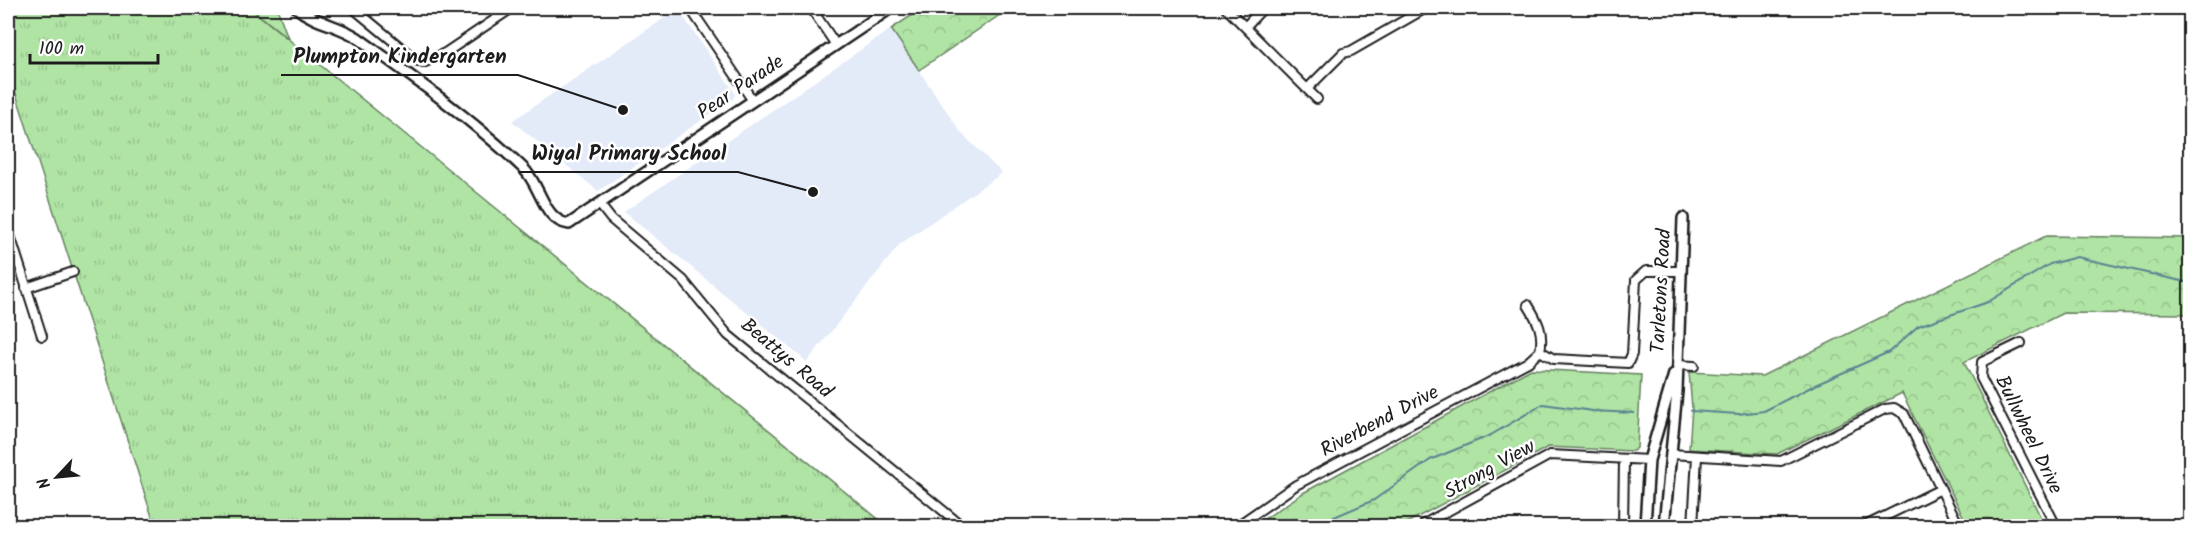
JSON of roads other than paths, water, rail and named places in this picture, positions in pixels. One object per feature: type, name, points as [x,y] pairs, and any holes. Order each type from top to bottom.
[{"type":"street","name":"Pear Parade","points":[[297,8],[313,19],[355,36],[469,122],[524,169],[537,186],[552,218],[560,223],[569,224],[891,8]]},
{"type":"street","points":[[353,8],[416,60],[423,63],[445,53],[512,8]]},
{"type":"street","points":[[690,8],[753,101]]},
{"type":"street","points":[[811,8],[836,45]]},
{"type":"street","points":[[1226,8],[1317,99]]},
{"type":"street","points":[[1245,27],[1263,8]]},
{"type":"street","points":[[1307,89],[1342,53],[1351,51],[1426,8]]},
{"type":"street","name":"Beattys Road","points":[[600,205],[611,219],[682,280],[728,335],[962,526]]},
{"type":"street","name":"Tarletons Road","points":[[1664,526],[1677,366],[1683,218]]},
{"type":"street","points":[[8,229],[42,336]]},
{"type":"street","points":[[1528,305],[1538,321],[1543,339],[1540,351],[1554,359],[1628,363],[1632,354],[1636,280],[1646,271],[1681,271]]},
{"type":"street","points":[[26,288],[73,272]]},
{"type":"street","name":"Bullwheel Drive","points":[[2021,344],[1982,362],[1981,378],[2056,526]]},
{"type":"street","name":"Riverbend Drive","points":[[1237,526],[1296,486],[1528,362],[1540,351]]},
{"type":"street","points":[[1677,366],[1694,366]]},
{"type":"street","name":"Tarletons Road","points":[[1645,526],[1649,460],[1677,366]]},
{"type":"street","points":[[1671,454],[1781,461],[1885,409],[1894,408],[1904,414],[1959,526]]},
{"type":"street","name":"Strong View","points":[[1425,526],[1424,524],[1550,455],[1649,460]]},
{"type":"street","points":[[1692,526],[1697,456]]},
{"type":"street","points":[[1623,526],[1624,460]]},
{"type":"street","points":[[1865,526],[1941,489]]},
{"type":"waterway","points":[[1691,411],[1738,414],[1764,411],[1889,352],[1918,326],[1988,302],[2050,264],[2077,257],[2190,283]]},
{"type":"waterway","points":[[1313,526],[1374,500],[1430,460],[1491,435],[1543,404],[1593,411],[1634,413]]},
{"type":"place","name":"Plumpton Kindergarten","points":[[623,110]]},
{"type":"place","name":"Wiyal Primary School","points":[[813,192]]}]
